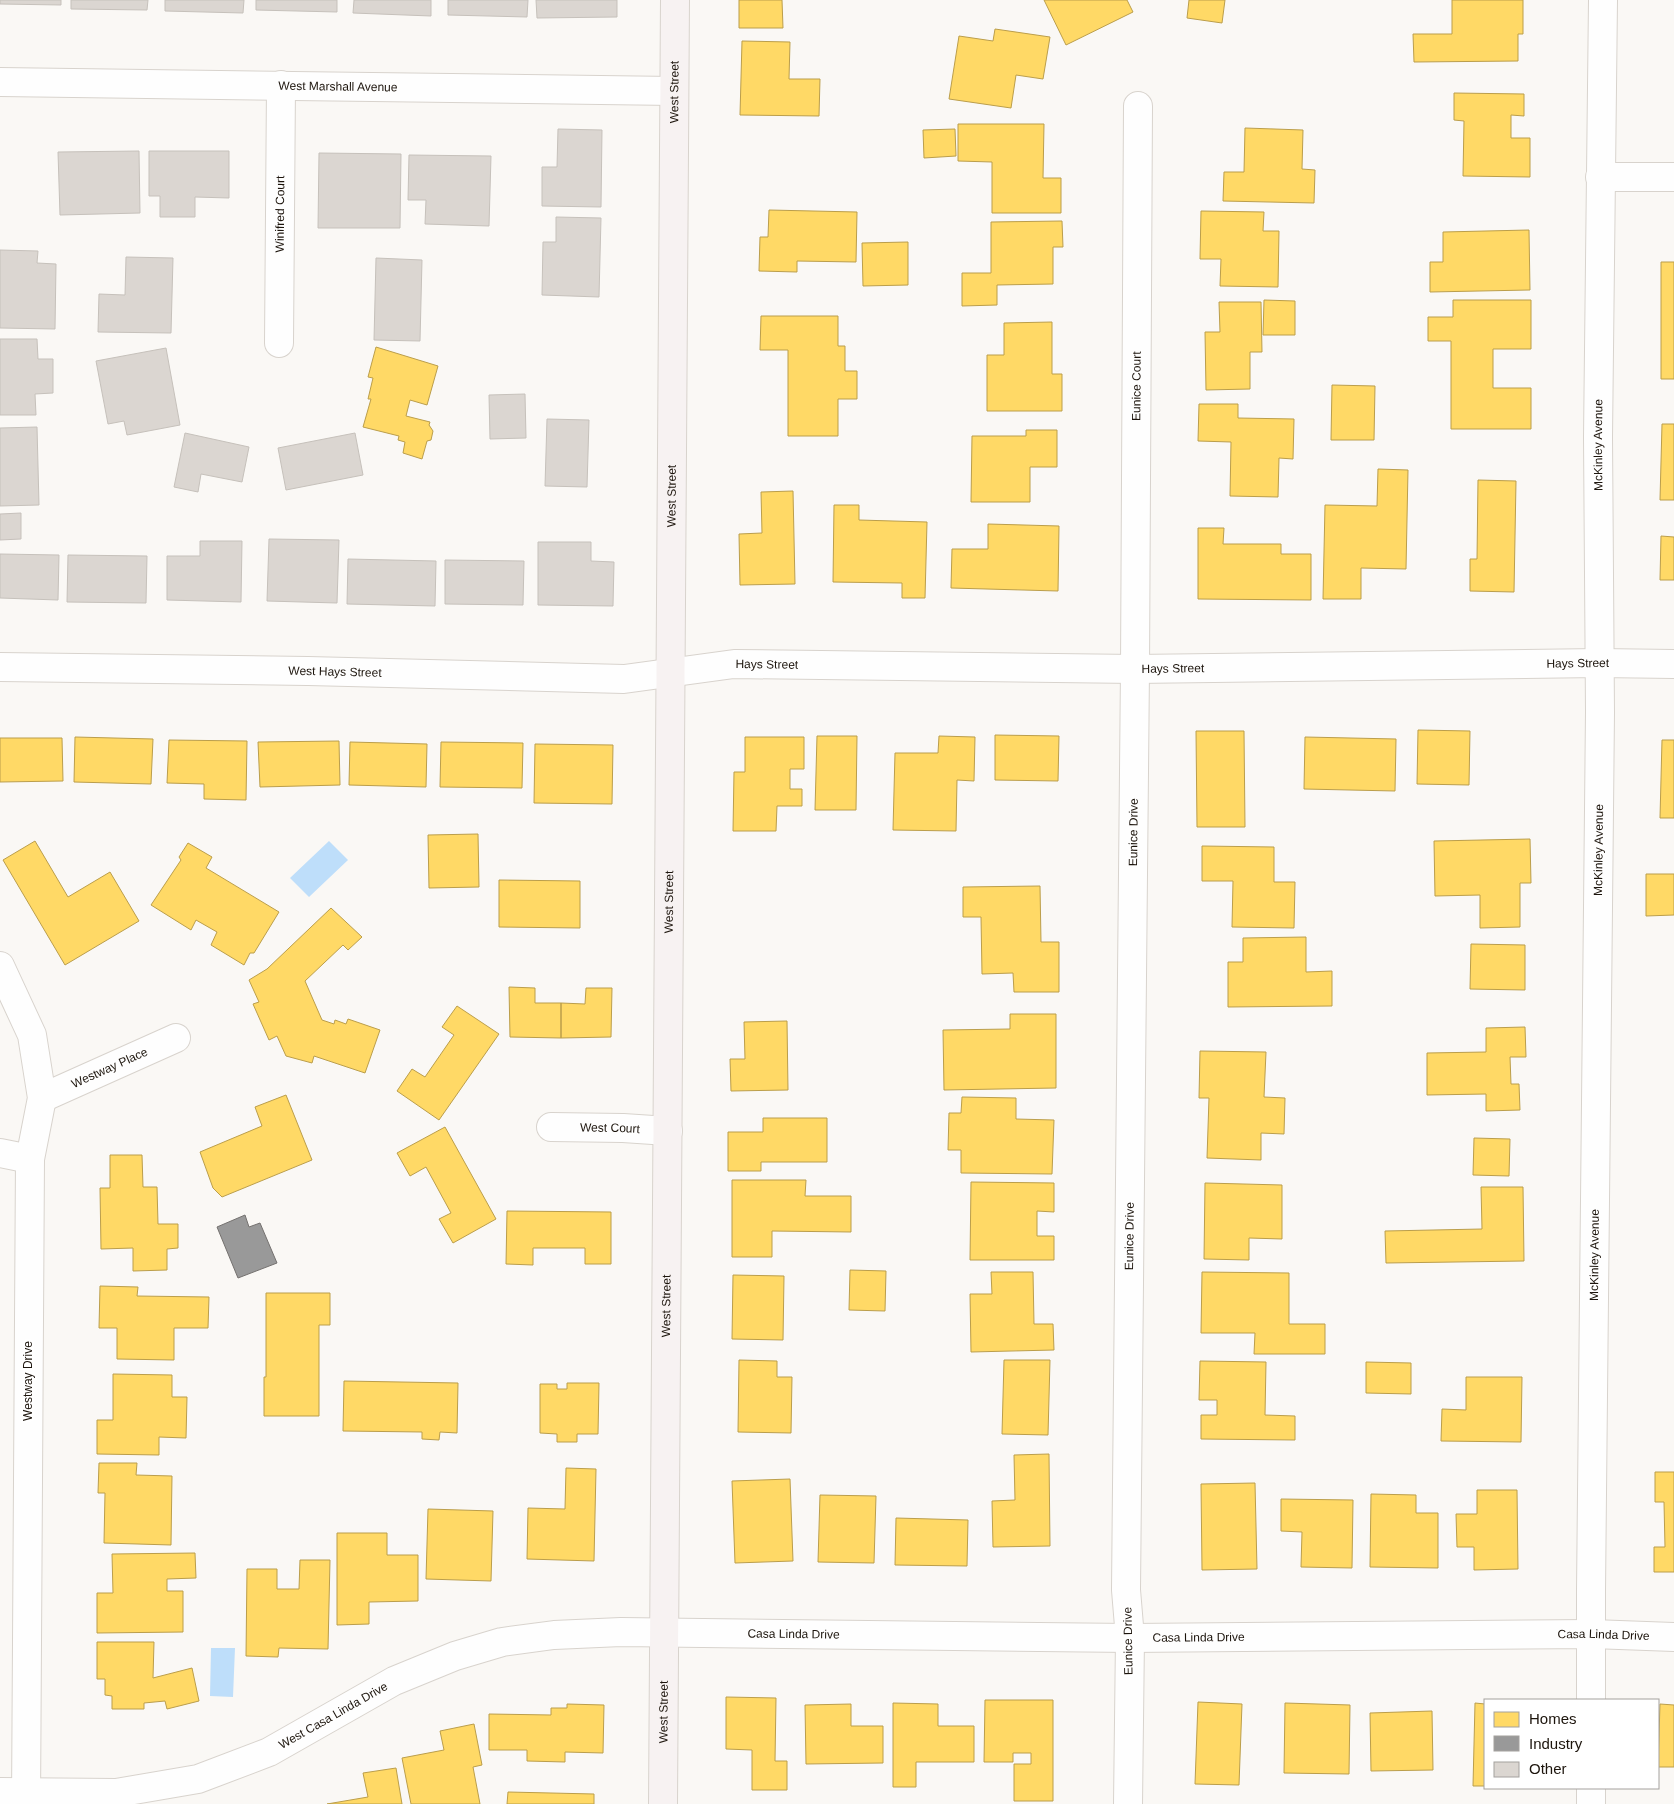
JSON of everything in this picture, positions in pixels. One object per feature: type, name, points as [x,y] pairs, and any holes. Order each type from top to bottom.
[{"type":"main road","name":"West Street","points":[[664,1804],[675,0]]},
{"type":"street","name":"McKinley Avenue","points":[[1591,1699],[1599,663],[1598,437],[1603,0]]},
{"type":"street","name":"West Marshall Avenue","points":[[0,82],[674,91]]},
{"type":"street","name":"Winifred Court","points":[[280,344],[281,85]]},
{"type":"street","name":"Eunice Court","points":[[1135,669],[1138,106]]},
{"type":"street","points":[[1600,177],[1674,177]]},
{"type":"street","name":"Hays Street","points":[[670,672],[734,664],[1135,669],[1599,663],[1674,664]]},
{"type":"street","name":"West Hays Street","points":[[0,667],[308,671],[624,679],[670,672]]},
{"type":"street","name":"Eunice Drive","points":[[1128,1804],[1130,1638],[1126,1590],[1135,669]]},
{"type":"street","name":"Westway Drive","points":[[0,966],[32,1036],[42,1098],[30,1159],[17,1796]]},
{"type":"street","name":"Westway Place","points":[[42,1098],[176,1038]]},
{"type":"street","name":"West Court","points":[[551,1127],[668,1131]]},
{"type":"street","points":[[0,1153],[30,1159]]},
{"type":"street","name":"West Casa Linda Drive","points":[[17,1796],[116,1793],[198,1779],[269,1752],[394,1681],[455,1656],[502,1642],[554,1635],[621,1632],[665,1633]]},
{"type":"street","name":"Casa Linda Drive","points":[[665,1633],[1130,1638],[1592,1634],[1674,1637]]},
{"type":"street","points":[[1591,1789],[1591,1804]]},
{"type":"water","points":[[329,841],[348,860],[309,897],[290,878]]},
{"type":"water","points":[[211,1648],[235,1648],[233,1697],[210,1696]]},
{"type":"building: Homes","points":[[739,0],[782,0],[783,28],[739,28]]},
{"type":"building: Homes","points":[[1044,0],[1127,0],[1133,12],[1066,45]]},
{"type":"building: Homes","points":[[1189,0],[1225,0],[1222,23],[1187,18]]},
{"type":"building: Homes","points":[[1452,0],[1523,0],[1523,34],[1518,34],[1518,61],[1414,62],[1413,34],[1452,34]]},
{"type":"building: Homes","points":[[995,29],[1050,37],[1043,79],[1016,75],[1011,108],[949,99],[959,36],[993,41]]},
{"type":"building: Homes","points":[[742,41],[790,42],[789,79],[820,79],[819,116],[740,115]]},
{"type":"building: Homes","points":[[1454,93],[1524,94],[1524,116],[1511,115],[1511,138],[1530,138],[1530,177],[1463,176],[1464,121],[1454,120]]},
{"type":"building: Homes","points":[[958,124],[1044,124],[1043,178],[1061,178],[1061,213],[992,213],[992,162],[958,161]]},
{"type":"building: Homes","points":[[1245,128],[1303,130],[1302,169],[1315,170],[1314,203],[1223,201],[1224,172],[1244,172]]},
{"type":"building: Homes","points":[[955,129],[956,156],[924,158],[923,130]]},
{"type":"building: Homes","points":[[769,210],[857,212],[856,262],[797,261],[797,272],[759,271],[760,237],[768,237]]},
{"type":"building: Homes","points":[[1201,211],[1264,212],[1263,231],[1279,231],[1278,287],[1220,286],[1221,259],[1200,259]]},
{"type":"building: Homes","points":[[1062,221],[1063,247],[1053,247],[1053,284],[997,285],[997,305],[962,306],[962,273],[991,273],[991,222]]},
{"type":"building: Homes","points":[[1529,230],[1530,290],[1430,292],[1430,262],[1443,262],[1443,232]]},
{"type":"building: Homes","points":[[908,242],[908,285],[863,286],[862,243]]},
{"type":"building: Homes","points":[[1661,262],[1674,262],[1674,379],[1661,379]]},
{"type":"building: Homes","points":[[1264,300],[1295,301],[1295,335],[1263,335]]},
{"type":"building: Homes","points":[[1453,300],[1531,300],[1531,349],[1493,349],[1493,388],[1531,388],[1531,429],[1451,429],[1451,341],[1428,341],[1428,317],[1453,317]]},
{"type":"building: Homes","points":[[1219,302],[1261,302],[1262,352],[1250,352],[1250,389],[1206,390],[1205,332],[1220,332]]},
{"type":"building: Homes","points":[[761,316],[838,316],[838,346],[845,346],[845,371],[857,371],[857,399],[838,399],[838,436],[788,436],[788,350],[760,350]]},
{"type":"building: Homes","points":[[1052,322],[1052,374],[1062,374],[1062,411],[987,411],[987,355],[1004,355],[1004,323]]},
{"type":"building: Homes","points":[[376,347],[438,366],[427,405],[410,400],[406,416],[430,422],[429,425],[433,431],[431,440],[427,441],[422,459],[403,453],[405,442],[398,440],[399,436],[363,427],[371,399],[368,399],[373,378],[368,377]]},
{"type":"building: Homes","points":[[1332,385],[1375,386],[1374,440],[1331,440]]},
{"type":"building: Homes","points":[[1199,404],[1238,404],[1238,418],[1294,419],[1293,459],[1279,458],[1278,497],[1230,496],[1231,442],[1198,441]]},
{"type":"building: Homes","points":[[1662,424],[1674,424],[1674,500],[1660,500]]},
{"type":"building: Homes","points":[[1026,430],[1057,430],[1057,467],[1030,467],[1030,502],[971,502],[972,436],[1026,436]]},
{"type":"building: Homes","points":[[1378,469],[1408,470],[1406,569],[1361,568],[1361,599],[1323,599],[1325,505],[1377,506]]},
{"type":"building: Homes","points":[[1478,480],[1516,481],[1514,592],[1470,591],[1470,559],[1477,559]]},
{"type":"building: Homes","points":[[793,491],[795,584],[740,585],[739,534],[762,533],[761,492]]},
{"type":"building: Homes","points":[[834,505],[859,505],[859,520],[927,522],[925,598],[902,598],[902,583],[833,582]]},
{"type":"building: Homes","points":[[988,524],[1059,526],[1058,591],[951,588],[952,549],[988,549]]},
{"type":"building: Homes","points":[[1198,528],[1224,528],[1223,544],[1281,544],[1281,554],[1311,554],[1311,600],[1198,599]]},
{"type":"building: Homes","points":[[1661,536],[1674,537],[1674,580],[1660,580]]},
{"type":"building: Homes","points":[[1418,730],[1470,731],[1469,785],[1417,784]]},
{"type":"building: Homes","points":[[1196,731],[1244,731],[1245,827],[1197,827]]},
{"type":"building: Homes","points":[[995,735],[1059,736],[1058,781],[995,780]]},
{"type":"building: Homes","points":[[817,736],[857,736],[856,810],[815,810]]},
{"type":"building: Homes","points":[[939,736],[975,737],[974,781],[957,780],[956,831],[893,830],[895,753],[938,753]]},
{"type":"building: Homes","points":[[75,737],[153,739],[151,784],[74,782]]},
{"type":"building: Homes","points":[[745,737],[804,737],[804,769],[790,769],[790,789],[802,789],[802,806],[777,806],[776,831],[733,831],[734,772],[745,772]]},
{"type":"building: Homes","points":[[1305,737],[1396,739],[1395,791],[1304,789]]},
{"type":"building: Homes","points":[[0,738],[62,738],[63,781],[0,782]]},
{"type":"building: Homes","points":[[169,740],[247,741],[246,800],[204,799],[204,784],[167,783]]},
{"type":"building: Homes","points":[[1662,740],[1674,740],[1674,818],[1660,818]]},
{"type":"building: Homes","points":[[339,741],[340,785],[260,787],[258,742]]},
{"type":"building: Homes","points":[[350,742],[427,744],[426,787],[349,785]]},
{"type":"building: Homes","points":[[441,742],[523,743],[522,788],[440,787]]},
{"type":"building: Homes","points":[[535,744],[613,745],[612,804],[534,803]]},
{"type":"building: Homes","points":[[478,834],[479,887],[429,888],[428,835]]},
{"type":"building: Homes","points":[[1530,839],[1531,883],[1520,883],[1520,927],[1480,928],[1480,895],[1435,896],[1434,841]]},
{"type":"building: Homes","points":[[35,841],[68,897],[110,872],[139,921],[65,965],[3,860]]},
{"type":"building: Homes","points":[[188,843],[212,857],[206,868],[279,912],[254,953],[250,953],[244,965],[211,945],[217,932],[196,920],[191,930],[151,905],[181,860],[179,857]]},
{"type":"building: Homes","points":[[1202,846],[1274,847],[1274,882],[1295,882],[1294,928],[1232,927],[1233,881],[1202,881]]},
{"type":"building: Homes","points":[[1646,874],[1674,874],[1674,915],[1646,916]]},
{"type":"building: Homes","points":[[499,880],[580,881],[580,928],[499,927]]},
{"type":"building: Homes","points":[[1040,886],[1041,942],[1059,942],[1059,992],[1014,992],[1013,973],[982,974],[981,917],[963,917],[963,887]]},
{"type":"building: Homes","points":[[331,908],[362,937],[348,950],[343,945],[305,981],[322,1020],[334,1024],[335,1020],[346,1024],[348,1019],[380,1030],[365,1073],[314,1056],[312,1063],[286,1056],[277,1036],[269,1040],[253,1004],[259,1002],[249,980],[267,969]]},
{"type":"building: Homes","points":[[1306,937],[1306,972],[1332,971],[1332,1006],[1228,1007],[1228,962],[1243,962],[1243,938]]},
{"type":"building: Homes","points":[[1471,944],[1525,945],[1525,990],[1470,989]]},
{"type":"building: Homes","points":[[509,987],[535,988],[535,1003],[561,1003],[561,1038],[510,1037]]},
{"type":"building: Homes","points":[[586,988],[612,988],[611,1037],[561,1038],[561,1003],[585,1004]]},
{"type":"building: Homes","points":[[457,1006],[499,1034],[439,1120],[397,1091],[412,1069],[425,1077],[454,1035],[442,1027]]},
{"type":"building: Homes","points":[[1010,1014],[1056,1014],[1056,1088],[944,1090],[943,1030],[1010,1029]]},
{"type":"building: Homes","points":[[787,1021],[788,1090],[731,1091],[730,1059],[745,1059],[744,1022]]},
{"type":"building: Homes","points":[[1525,1027],[1526,1057],[1510,1057],[1511,1084],[1519,1084],[1520,1110],[1486,1111],[1486,1094],[1427,1095],[1427,1053],[1486,1052],[1486,1028]]},
{"type":"building: Homes","points":[[1200,1051],[1266,1052],[1264,1097],[1285,1098],[1284,1134],[1261,1133],[1261,1160],[1207,1158],[1209,1098],[1199,1098]]},
{"type":"building: Homes","points":[[286,1095],[312,1160],[222,1197],[213,1188],[200,1152],[262,1126],[255,1107]]},
{"type":"building: Homes","points":[[962,1097],[1016,1098],[1016,1119],[1054,1120],[1052,1174],[961,1173],[961,1150],[948,1150],[949,1113],[961,1113]]},
{"type":"building: Homes","points":[[763,1118],[827,1118],[827,1162],[761,1162],[761,1171],[728,1171],[728,1132],[763,1132]]},
{"type":"building: Homes","points":[[445,1127],[496,1219],[453,1243],[439,1219],[451,1213],[426,1167],[410,1176],[397,1153]]},
{"type":"building: Homes","points":[[1474,1138],[1510,1139],[1509,1176],[1473,1175]]},
{"type":"building: Homes","points":[[110,1155],[142,1155],[143,1187],[157,1187],[158,1224],[178,1224],[178,1248],[167,1249],[167,1270],[133,1271],[133,1248],[101,1249],[100,1188],[110,1188]]},
{"type":"building: Homes","points":[[732,1180],[806,1180],[805,1196],[851,1196],[851,1232],[772,1231],[772,1257],[732,1257]]},
{"type":"building: Homes","points":[[971,1182],[1054,1183],[1054,1212],[1037,1211],[1037,1236],[1054,1236],[1054,1260],[970,1260]]},
{"type":"building: Homes","points":[[1205,1183],[1282,1185],[1282,1239],[1249,1238],[1249,1260],[1204,1259]]},
{"type":"building: Homes","points":[[1481,1187],[1523,1187],[1524,1261],[1386,1263],[1385,1231],[1482,1229]]},
{"type":"building: Homes","points":[[507,1211],[611,1212],[611,1264],[585,1264],[585,1248],[533,1248],[533,1265],[506,1264]]},
{"type":"building: Homes","points":[[850,1270],[886,1271],[885,1311],[849,1310]]},
{"type":"building: Homes","points":[[991,1272],[1033,1272],[1034,1324],[1053,1324],[1054,1350],[971,1352],[970,1294],[992,1294]]},
{"type":"building: Homes","points":[[1202,1272],[1289,1273],[1289,1324],[1325,1324],[1325,1354],[1254,1354],[1255,1333],[1201,1333]]},
{"type":"building: Homes","points":[[733,1275],[784,1276],[783,1340],[732,1339]]},
{"type":"building: Homes","points":[[100,1286],[138,1287],[137,1296],[209,1297],[208,1328],[174,1328],[174,1360],[117,1359],[117,1328],[99,1328]]},
{"type":"building: Homes","points":[[266,1293],[330,1293],[330,1325],[319,1325],[319,1416],[264,1416]]},
{"type":"building: Homes","points":[[739,1360],[777,1361],[777,1377],[792,1377],[791,1433],[738,1432]]},
{"type":"building: Homes","points":[[1004,1360],[1050,1360],[1048,1435],[1002,1434]]},
{"type":"building: Homes","points":[[1200,1361],[1266,1362],[1265,1415],[1295,1416],[1295,1440],[1201,1439],[1201,1415],[1217,1415],[1217,1400],[1199,1400]]},
{"type":"building: Homes","points":[[1366,1362],[1411,1363],[1411,1394],[1366,1393]]},
{"type":"building: Homes","points":[[113,1374],[172,1375],[172,1397],[187,1397],[186,1438],[159,1437],[159,1455],[97,1454],[97,1420],[113,1420]]},
{"type":"building: Homes","points":[[1466,1377],[1522,1377],[1521,1442],[1441,1441],[1442,1409],[1466,1410]]},
{"type":"building: Homes","points":[[344,1381],[458,1383],[457,1433],[440,1432],[439,1440],[422,1439],[422,1432],[343,1431]]},
{"type":"building: Homes","points":[[567,1383],[599,1383],[598,1434],[577,1434],[577,1442],[557,1442],[557,1434],[540,1433],[540,1384],[557,1384],[557,1389],[567,1389]]},
{"type":"building: Homes","points":[[1049,1454],[1050,1546],[993,1547],[992,1501],[1015,1500],[1014,1455]]},
{"type":"building: Homes","points":[[99,1463],[137,1463],[136,1475],[172,1476],[171,1545],[104,1543],[105,1493],[98,1493]]},
{"type":"building: Homes","points":[[566,1468],[596,1469],[594,1561],[527,1559],[528,1508],[565,1509]]},
{"type":"building: Homes","points":[[1655,1472],[1674,1472],[1674,1572],[1654,1572],[1654,1547],[1665,1547],[1664,1502],[1655,1502]]},
{"type":"building: Homes","points":[[790,1479],[793,1561],[735,1563],[732,1481]]},
{"type":"building: Homes","points":[[1255,1483],[1257,1569],[1202,1570],[1201,1484]]},
{"type":"building: Homes","points":[[1477,1490],[1517,1490],[1518,1569],[1474,1570],[1474,1547],[1457,1547],[1456,1514],[1477,1514]]},
{"type":"building: Homes","points":[[1371,1494],[1416,1495],[1416,1513],[1438,1513],[1438,1568],[1370,1567]]},
{"type":"building: Homes","points":[[820,1495],[876,1496],[874,1563],[818,1562]]},
{"type":"building: Homes","points":[[1281,1499],[1353,1500],[1352,1568],[1301,1567],[1302,1532],[1281,1531]]},
{"type":"building: Homes","points":[[428,1509],[493,1511],[491,1581],[426,1579]]},
{"type":"building: Homes","points":[[896,1518],[968,1520],[967,1566],[895,1565]]},
{"type":"building: Homes","points":[[337,1533],[387,1533],[387,1555],[418,1555],[418,1601],[369,1602],[369,1624],[337,1625]]},
{"type":"building: Homes","points":[[195,1553],[196,1578],[167,1579],[167,1591],[183,1591],[183,1632],[97,1633],[97,1593],[113,1593],[112,1554]]},
{"type":"building: Homes","points":[[300,1560],[330,1560],[328,1649],[279,1648],[278,1657],[246,1656],[247,1569],[277,1569],[277,1589],[299,1589]]},
{"type":"building: Homes","points":[[97,1642],[154,1642],[153,1678],[192,1668],[199,1701],[167,1709],[165,1701],[144,1703],[144,1709],[112,1709],[112,1696],[105,1695],[105,1679],[97,1679]]},
{"type":"building: Homes","points":[[726,1697],[776,1698],[775,1761],[787,1761],[787,1790],[752,1790],[752,1750],[726,1749]]},
{"type":"building: Homes","points":[[985,1700],[1053,1700],[1053,1801],[1014,1801],[1014,1764],[1031,1764],[1031,1753],[1013,1753],[1013,1762],[984,1762]]},
{"type":"building: Homes","points":[[1198,1702],[1242,1704],[1239,1785],[1195,1784]]},
{"type":"building: Homes","points":[[893,1703],[938,1704],[938,1726],[974,1726],[974,1762],[916,1762],[916,1787],[893,1787]]},
{"type":"building: Homes","points":[[1285,1703],[1350,1705],[1349,1774],[1284,1773]]},
{"type":"building: Homes","points":[[1475,1703],[1484,1704],[1484,1786],[1473,1786]]},
{"type":"building: Homes","points":[[567,1704],[604,1705],[603,1753],[565,1752],[565,1762],[527,1761],[527,1750],[489,1750],[489,1714],[551,1715],[551,1708],[567,1708]]},
{"type":"building: Homes","points":[[851,1704],[851,1726],[883,1726],[883,1763],[806,1764],[805,1705]]},
{"type":"building: Homes","points":[[1660,1704],[1674,1705],[1674,1767],[1659,1767]]},
{"type":"building: Homes","points":[[1432,1711],[1433,1770],[1371,1771],[1370,1713]]},
{"type":"building: Homes","points":[[474,1724],[482,1765],[473,1767],[480,1804],[411,1804],[402,1758],[444,1750],[440,1731]]},
{"type":"building: Homes","points":[[396,1768],[402,1804],[327,1804],[368,1797],[363,1773]]},
{"type":"building: Homes","points":[[508,1792],[594,1794],[594,1804],[507,1804]]},
{"type":"building: Industry","points":[[245,1215],[249,1227],[260,1223],[277,1263],[238,1278],[217,1227]]},
{"type":"building: Other","points":[[0,0],[61,0],[61,5],[0,4]]},
{"type":"building: Other","points":[[71,0],[148,0],[147,10],[71,9]]},
{"type":"building: Other","points":[[165,0],[244,0],[243,13],[165,11]]},
{"type":"building: Other","points":[[256,0],[337,0],[337,12],[256,10]]},
{"type":"building: Other","points":[[354,0],[431,0],[431,16],[353,13]]},
{"type":"building: Other","points":[[448,0],[528,0],[527,17],[448,15]]},
{"type":"building: Other","points":[[536,0],[617,0],[617,17],[537,18]]},
{"type":"building: Other","points":[[558,129],[602,130],[601,207],[542,206],[542,167],[557,167]]},
{"type":"building: Other","points":[[139,151],[140,213],[60,215],[58,152]]},
{"type":"building: Other","points":[[149,151],[229,151],[229,198],[195,197],[195,217],[160,217],[160,196],[149,196]]},
{"type":"building: Other","points":[[319,153],[401,154],[400,228],[318,228]]},
{"type":"building: Other","points":[[409,155],[491,156],[489,226],[425,224],[426,200],[408,200]]},
{"type":"building: Other","points":[[556,217],[601,218],[599,297],[542,295],[543,242],[556,242]]},
{"type":"building: Other","points":[[0,250],[38,251],[37,263],[56,264],[55,329],[0,328]]},
{"type":"building: Other","points":[[126,257],[173,258],[171,333],[98,332],[99,294],[125,295]]},
{"type":"building: Other","points":[[376,258],[422,260],[420,341],[374,340]]},
{"type":"building: Other","points":[[0,339],[37,339],[38,359],[53,359],[53,393],[35,394],[36,415],[0,415]]},
{"type":"building: Other","points":[[166,348],[180,425],[127,435],[124,421],[108,424],[96,361]]},
{"type":"building: Other","points":[[525,394],[526,438],[490,439],[489,395]]},
{"type":"building: Other","points":[[547,419],[589,420],[587,487],[545,486]]},
{"type":"building: Other","points":[[37,427],[39,505],[0,506],[0,428]]},
{"type":"building: Other","points":[[185,433],[249,447],[242,482],[201,474],[198,492],[174,487]]},
{"type":"building: Other","points":[[355,433],[363,475],[286,490],[278,448]]},
{"type":"building: Other","points":[[21,513],[21,539],[0,540],[0,514]]},
{"type":"building: Other","points":[[269,539],[339,540],[337,603],[267,601]]},
{"type":"building: Other","points":[[200,541],[242,541],[241,602],[167,600],[167,556],[200,556]]},
{"type":"building: Other","points":[[538,542],[591,542],[591,561],[614,562],[613,606],[538,605]]},
{"type":"building: Other","points":[[0,554],[59,555],[58,600],[0,598]]},
{"type":"building: Other","points":[[68,555],[147,556],[146,603],[67,602]]},
{"type":"building: Other","points":[[348,559],[436,561],[435,606],[347,604]]},
{"type":"building: Other","points":[[445,560],[524,561],[523,605],[445,604]]}]
